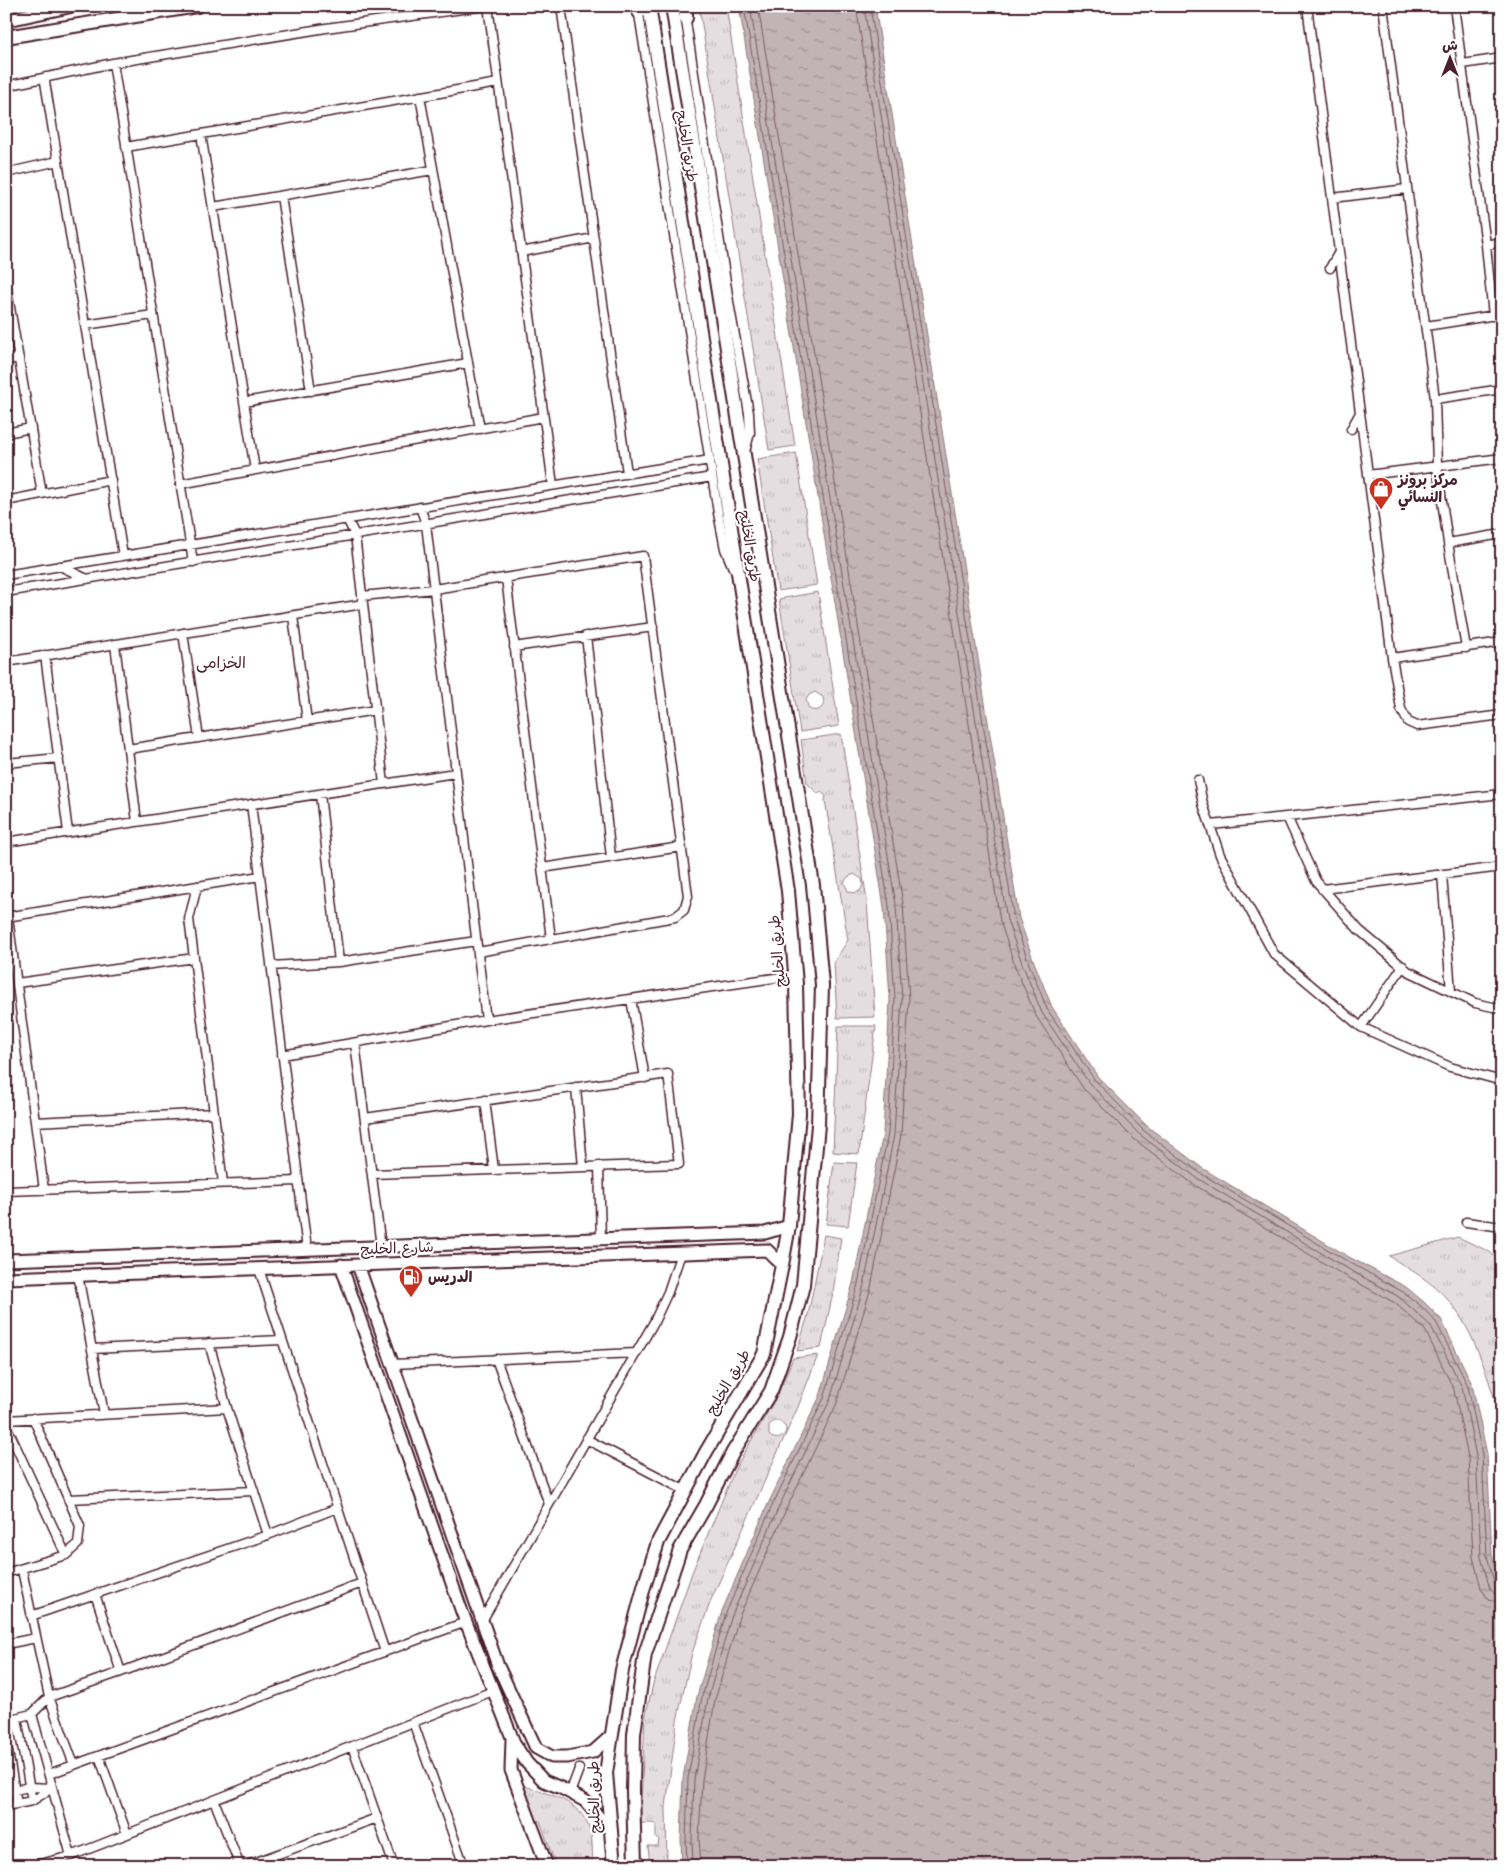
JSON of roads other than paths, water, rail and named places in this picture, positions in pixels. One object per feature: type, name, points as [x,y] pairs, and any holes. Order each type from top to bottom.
[{"type":"main road","points":[[6,20],[71,6]]},
{"type":"main road","points":[[6,37],[198,6]]},
{"type":"main road","name":"طريق الخليج","points":[[635,1866],[634,1734],[645,1654],[680,1550],[733,1452],[771,1391],[787,1346],[803,1285],[817,1135],[822,984],[813,885],[672,6]]},
{"type":"main road","name":"طريق الخليج","points":[[614,1866],[606,1773],[622,1670],[658,1542],[706,1452],[764,1354],[789,1226],[799,1114],[795,975],[788,891],[661,85],[640,8]]},
{"type":"street","points":[[6,86],[113,63],[326,28],[484,6]]},
{"type":"street","points":[[488,6],[553,485]]},
{"type":"street","points":[[561,6],[627,474]]},
{"type":"street","points":[[1306,6],[1392,658],[1401,709],[1408,722],[1417,726],[1502,715]]},
{"type":"street","points":[[1383,6],[1435,399],[1437,466],[1466,648]]},
{"type":"street","points":[[1454,6],[1486,245],[1493,316]]},
{"type":"street","points":[[640,8],[712,477],[725,548],[740,588]]},
{"type":"street","points":[[685,10],[730,308],[749,413],[750,433],[744,455]]},
{"type":"street","points":[[1463,64],[1502,58]]},
{"type":"street","points":[[113,63],[193,562]]},
{"type":"street","points":[[46,77],[44,82],[123,556]]},
{"type":"street","points":[[126,147],[498,83]]},
{"type":"street","points":[[420,96],[480,429]]},
{"type":"street","points":[[201,134],[255,470]]},
{"type":"street","points":[[6,173],[58,162]]},
{"type":"street","points":[[213,207],[433,170]]},
{"type":"street","points":[[1332,198],[1407,189]]},
{"type":"street","points":[[280,196],[310,391]]},
{"type":"street","points":[[521,252],[594,238]]},
{"type":"street","points":[[1486,245],[1502,242]]},
{"type":"street","points":[[1330,268],[1339,252]]},
{"type":"street","points":[[6,284],[42,494]]},
{"type":"street","points":[[1426,326],[1502,314]]},
{"type":"street","points":[[85,325],[153,315]]},
{"type":"street","points":[[6,360],[19,358]]},
{"type":"street","points":[[244,402],[468,364]]},
{"type":"street","points":[[1435,399],[1502,390]]},
{"type":"street","points":[[1351,429],[1360,413]]},
{"type":"street","points":[[180,484],[543,418]]},
{"type":"street","points":[[6,433],[31,428]]},
{"type":"street","points":[[1368,476],[1502,458]]},
{"type":"street","points":[[6,575],[710,460]]},
{"type":"street","points":[[6,592],[712,477]]},
{"type":"street","points":[[6,501],[111,480]]},
{"type":"street","points":[[420,507],[426,524],[486,1020]]},
{"type":"street","points":[[347,519],[355,535],[384,784]]},
{"type":"street","points":[[1448,543],[1502,534]]},
{"type":"street","points":[[6,662],[293,616],[363,600],[644,556],[688,896],[684,910],[675,917],[478,952]]},
{"type":"street","points":[[60,566],[87,579]]},
{"type":"street","points":[[506,578],[551,939]]},
{"type":"street","points":[[293,616],[307,721]]},
{"type":"street","points":[[514,647],[653,627]]},
{"type":"street","points":[[183,633],[199,738]]},
{"type":"street","points":[[586,636],[611,858]]},
{"type":"street","points":[[1392,658],[1502,642]]},
{"type":"street","points":[[115,644],[137,822]]},
{"type":"street","points":[[45,655],[68,832]]},
{"type":"street","points":[[128,749],[376,710]]},
{"type":"street","points":[[6,764],[59,758]]},
{"type":"street","points":[[6,842],[455,773]]},
{"type":"street","points":[[1198,780],[1220,855],[1274,954],[1361,1027],[1450,1066],[1502,1081]]},
{"type":"street","points":[[320,794],[339,962]]},
{"type":"street","points":[[1211,825],[1502,794]]},
{"type":"street","points":[[251,804],[307,1249]]},
{"type":"street","points":[[1287,817],[1316,882],[1360,930],[1408,970],[1475,1003],[1502,1009]]},
{"type":"street","points":[[542,868],[681,847]]},
{"type":"street","points":[[1322,888],[1502,867]]},
{"type":"street","points":[[1442,874],[1451,992]]},
{"type":"street","points":[[44,1190],[7,917],[260,876]]},
{"type":"street","points":[[197,886],[189,919],[223,1184]]},
{"type":"street","points":[[271,966],[339,962],[476,941]]},
{"type":"street","points":[[17,983],[194,958]]},
{"type":"street","points":[[1361,1027],[1402,966]]},
{"type":"street","points":[[282,1056],[486,1020],[795,975]]},
{"type":"street","points":[[631,999],[645,1078]]},
{"type":"street","points":[[355,1043],[381,1247]]},
{"type":"street","points":[[365,1118],[668,1074],[679,1164],[372,1174]]},
{"type":"street","points":[[576,1088],[583,1167]]},
{"type":"street","points":[[485,1100],[494,1170]]},
{"type":"street","points":[[35,1122],[214,1113]]},
{"type":"street","points":[[599,1166],[601,1239]]},
{"type":"street","points":[[6,1191],[298,1181]]},
{"type":"street","points":[[1466,1222],[1502,1227]]},
{"type":"street","points":[[6,1260],[765,1233],[789,1226]]},
{"type":"street","name":"شارع الخليج","points":[[6,1278],[767,1250],[782,1265]]},
{"type":"street","points":[[482,1621],[636,1353],[668,1292],[682,1253]]},
{"type":"street","points":[[341,1265],[466,1622],[512,1738],[527,1763],[544,1781],[585,1801],[610,1831]]},
{"type":"street","points":[[358,1265],[498,1666],[536,1748],[552,1756],[593,1752],[612,1735]]},
{"type":"street","points":[[259,1268],[385,1652]]},
{"type":"street","points":[[78,1275],[104,1414]]},
{"type":"street","points":[[92,1348],[282,1340]]},
{"type":"street","points":[[209,1343],[227,1408],[268,1535]]},
{"type":"street","points":[[393,1364],[636,1353]]},
{"type":"street","points":[[496,1359],[549,1504]]},
{"type":"street","points":[[6,1420],[227,1408]]},
{"type":"street","points":[[6,1573],[22,1570],[66,1555],[78,1544],[80,1526],[33,1418]]},
{"type":"street","points":[[6,1425],[66,1555]]},
{"type":"street","points":[[586,1439],[686,1491]]},
{"type":"street","points":[[68,1499],[254,1491]]},
{"type":"street","points":[[31,1616],[268,1535],[338,1508]]},
{"type":"street","points":[[22,1570],[49,1697],[74,1765]]},
{"type":"street","points":[[6,1720],[32,1714],[49,1697],[362,1583]]},
{"type":"street","points":[[95,1594],[121,1672]]},
{"type":"street","points":[[49,1774],[466,1622]]},
{"type":"street","points":[[6,1644],[36,1638]]},
{"type":"street","points":[[32,1866],[53,1863],[494,1691]]},
{"type":"street","points":[[32,1714],[71,1856]]},
{"type":"street","points":[[17,1718],[32,1801]]},
{"type":"street","points":[[413,1722],[464,1866]]},
{"type":"street","points":[[512,1738],[511,1770],[547,1866]]},
{"type":"street","points":[[6,1740],[17,1804]]},
{"type":"street","points":[[352,1746],[394,1866]]},
{"type":"street","points":[[99,1756],[128,1834]]},
{"type":"street","points":[[570,1793],[579,1769]]},
{"type":"street","points":[[6,1792],[29,1787],[52,1788]]},
{"type":"street","points":[[6,1806],[32,1801],[52,1788]]},
{"type":"street","points":[[214,1800],[240,1866]]},
{"type":"street","points":[[244,1866],[377,1818]]},
{"type":"water","points":[[739,6],[875,6],[1019,918],[1052,1007],[1098,1077],[1147,1126],[1202,1168],[1349,1257],[1406,1287],[1424,1302],[1441,1319],[1472,1384],[1487,1454],[1492,1555],[1502,1592],[1502,1866],[682,1866],[683,1778],[697,1696],[722,1611],[767,1506],[820,1396],[853,1283],[883,1134],[890,999],[884,907]]},
{"type":"place","name":"مركز برونز النسائي","points":[[1381,510]]},
{"type":"place","name":"الدريس","points":[[411,1298]]},
{"type":"district","name":"الخزامى","points":[[221,662]]}]
